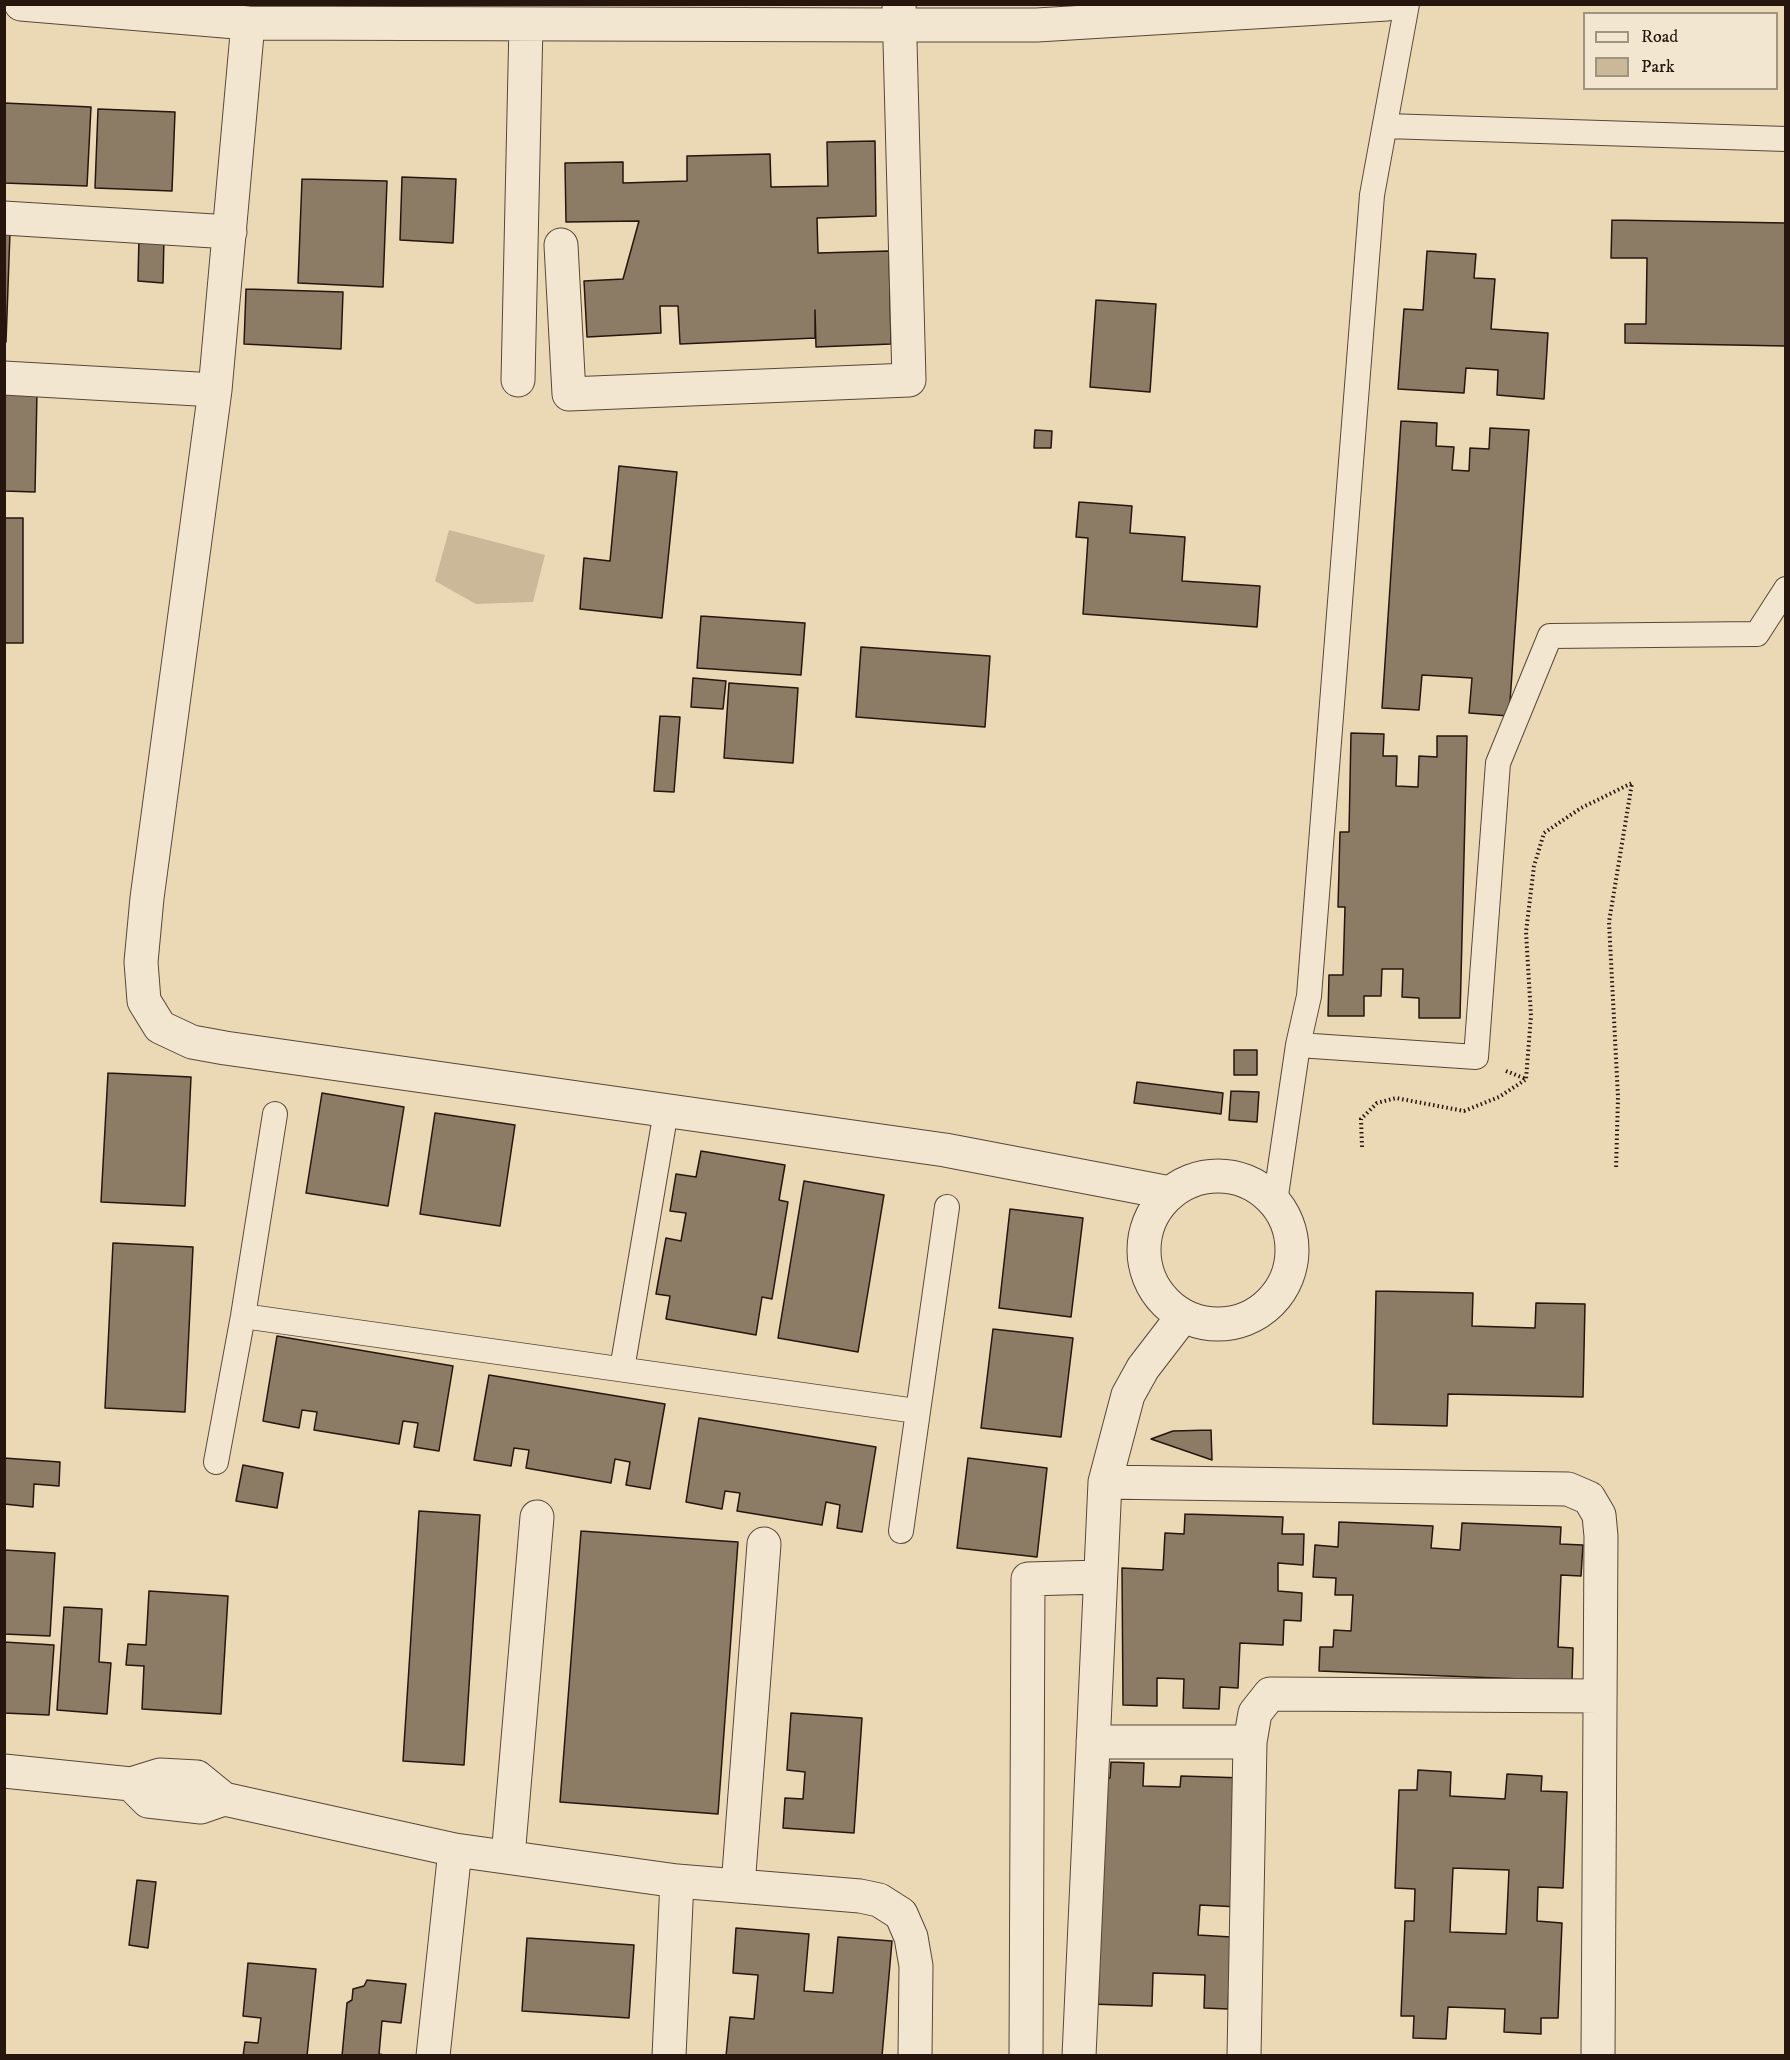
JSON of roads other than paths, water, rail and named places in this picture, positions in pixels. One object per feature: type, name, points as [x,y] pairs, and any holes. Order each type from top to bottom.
[{"type":"street","points":[[21,4],[248,23],[526,24],[900,15],[1037,15],[1387,4]]},
{"type":"street","points":[[561,245],[569,394],[909,381],[900,15]]},
{"type":"street","points":[[248,23],[215,390],[148,887],[141,962],[144,1001],[159,1027],[192,1042],[225,1048],[945,1150],[1170,1193]]},
{"type":"street","points":[[518,381],[526,24]]},
{"type":"street","points":[[4,218],[230,232]]},
{"type":"street","points":[[4,378],[215,390]]},
{"type":"street","points":[[1225,1176],[1253,1184],[1275,1202],[1290,1228],[1292,1257],[1284,1285],[1266,1307],[1240,1322],[1211,1324],[1183,1316],[1160,1298],[1146,1272],[1143,1243],[1151,1215],[1170,1193],[1196,1179],[1225,1176]]},
{"type":"street","points":[[1079,2055],[1105,1482],[1128,1395],[1143,1368],[1183,1316]]},
{"type":"street","points":[[1105,1482],[1568,1489],[1589,1498],[1599,1515],[1601,1536],[1598,2055]]},
{"type":"street","points":[[508,1857],[537,1517]]},
{"type":"street","points":[[738,1886],[764,1544]]},
{"type":"street","points":[[1026,2055],[1028,1579],[1100,1577]]},
{"type":"street","points":[[1244,2055],[1250,1742],[1255,1713],[1270,1694],[1600,1696]]},
{"type":"street","points":[[1093,1742],[1250,1742]]},
{"type":"street","points":[[4,1771],[131,1784],[160,1775],[196,1777],[224,1798],[455,1850],[677,1881],[860,1896],[879,1900],[901,1914],[911,1936],[916,1966],[915,2055]]},
{"type":"street","points":[[433,2055],[455,1850]]},
{"type":"street","points":[[669,2055],[677,1881]]},
{"type":"lane","points":[[1275,1202],[1298,1045],[1310,996],[1372,195],[1407,4]]},
{"type":"lane","points":[[1386,126],[1785,139]]},
{"type":"lane","points":[[1298,1045],[1476,1057],[1498,763],[1550,636],[1757,634],[1785,589]]},
{"type":"lane","points":[[622,1369],[666,1111]]},
{"type":"lane","points":[[216,1462],[243,1316],[275,1114]]},
{"type":"lane","points":[[901,1531],[916,1411],[947,1207]]},
{"type":"lane","points":[[243,1316],[916,1411]]}]
